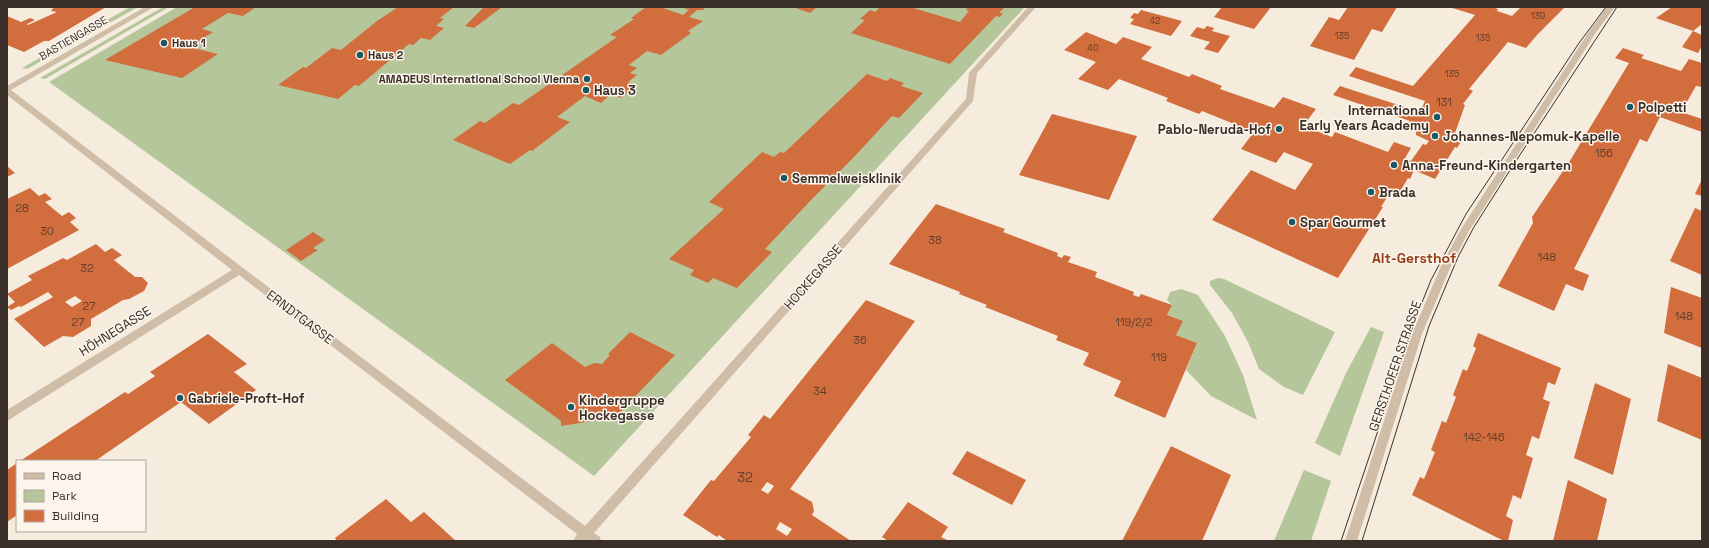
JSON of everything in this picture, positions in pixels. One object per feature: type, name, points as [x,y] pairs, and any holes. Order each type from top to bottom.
[{"type":"street","name":"BASTIENGASSE","points":[[7,90],[150,7]]},
{"type":"street","name":"HOCKEGASSE","points":[[587,539],[970,99],[973,73],[1032,7]]},
{"type":"street","name":"GERSTHOFER STRASSE","points":[[1351,541],[1417,334],[1446,266],[1464,231],[1592,33],[1611,7]]},
{"type":"street","name":"ERNDTGASSE","points":[[7,90],[587,539]]},
{"type":"street","name":"HÖHNEGASSE","points":[[7,416],[239,270]]},
{"type":"green space","points":[[130,7],[138,7],[27,69],[22,68]]},
{"type":"green space","points":[[163,7],[169,7],[45,79],[40,78]]},
{"type":"green space","points":[[177,7],[1025,7],[594,476],[49,82]]},
{"type":"green space","points":[[1218,278],[1224,279],[1335,332],[1303,395],[1284,387],[1259,369],[1248,342],[1232,313],[1210,285],[1210,281]]},
{"type":"green space","points":[[1181,289],[1198,295],[1225,336],[1243,375],[1257,420],[1211,396],[1186,370],[1197,343],[1176,335],[1182,321],[1167,315],[1172,305],[1167,300],[1170,292]]},
{"type":"green space","points":[[1371,327],[1384,332],[1340,456],[1315,443],[1347,371]]},
{"type":"green space","points":[[1304,470],[1331,481],[1311,541],[1274,541]]},
{"type":"building","points":[[54,7],[106,7],[49,41],[44,41],[24,52],[7,45],[7,16],[21,22],[30,18],[35,20],[27,24],[28,25],[57,12],[51,11]]},
{"type":"building","name":"Haus 1","points":[[195,7],[256,7],[243,16],[228,13],[202,29],[213,32],[189,47],[218,54],[182,78],[105,60]]},
{"type":"building","name":"Haus 2","points":[[398,7],[454,7],[440,18],[444,19],[436,26],[444,28],[430,40],[421,38],[413,45],[409,44],[359,86],[355,85],[338,99],[278,85],[303,67],[306,68],[332,48],[341,50],[377,21]]},
{"type":"building","points":[[484,7],[502,7],[474,28],[465,26]]},
{"type":"building","name":"Haus 3","points":[[646,7],[660,7],[683,15],[689,10],[681,7],[703,7],[704,10],[697,10],[689,17],[703,21],[688,31],[691,33],[661,55],[647,51],[629,65],[637,68],[630,73],[637,75],[628,82],[636,85],[621,98],[611,94],[601,103],[585,96],[557,117],[570,122],[532,151],[530,150],[510,164],[453,140],[480,121],[485,123],[513,103],[519,105],[617,37],[610,35],[634,19],[631,18]]},
{"type":"building","points":[[793,7],[817,7],[810,13]]},
{"type":"building","points":[[880,7],[910,7],[960,22],[969,11],[966,10],[968,7],[1005,7],[999,13],[1003,13],[1000,17],[996,16],[950,64],[851,33],[865,20],[860,19],[870,10],[875,12]]},
{"type":"building","points":[[1222,7],[1271,7],[1254,29],[1214,17]]},
{"type":"building","points":[[1348,7],[1397,7],[1382,32],[1372,29],[1354,60],[1310,46],[1329,17],[1339,20]]},
{"type":"building","points":[[1449,7],[1491,7],[1498,9],[1497,11],[1512,16],[1521,7],[1565,7],[1526,48],[1508,42],[1469,89],[1473,91],[1463,104],[1465,105],[1454,136],[1461,138],[1459,141],[1461,142],[1457,148],[1455,147],[1435,179],[1414,170],[1410,179],[1408,178],[1398,195],[1390,192],[1381,207],[1383,207],[1338,278],[1212,220],[1251,170],[1295,190],[1313,164],[1284,152],[1276,163],[1241,149],[1254,132],[1202,111],[1199,114],[1166,101],[1168,98],[1119,79],[1108,90],[1078,79],[1096,62],[1064,50],[1086,32],[1116,44],[1123,37],[1152,47],[1141,59],[1189,77],[1192,74],[1222,86],[1220,89],[1274,108],[1283,97],[1316,109],[1303,126],[1332,137],[1335,132],[1388,152],[1394,142],[1411,148],[1405,158],[1411,161],[1423,144],[1426,145],[1429,141],[1416,135],[1416,131],[1406,127],[1410,121],[1333,95],[1340,86],[1420,112],[1425,101],[1349,76],[1356,67],[1413,86],[1475,15]]},
{"type":"building","points":[[1672,7],[1702,7],[1702,24],[1693,31],[1656,18]]},
{"type":"building","points":[[1141,10],[1182,21],[1171,36],[1130,24],[1134,19],[1130,18],[1134,13],[1138,14]]},
{"type":"building","points":[[1207,26],[1214,28],[1212,31],[1230,36],[1218,53],[1204,49],[1210,42],[1190,36],[1197,27],[1204,29]]},
{"type":"building","points":[[1693,31],[1702,35],[1702,46],[1698,53],[1682,47]]},
{"type":"building","points":[[1623,48],[1644,55],[1641,58],[1681,71],[1689,59],[1702,63],[1702,87],[1696,86],[1681,112],[1702,119],[1702,132],[1660,117],[1647,142],[1640,139],[1574,269],[1589,275],[1583,291],[1566,284],[1554,311],[1498,286],[1533,223],[1532,217],[1571,159],[1629,63],[1615,58]]},
{"type":"building","name":"Semmelweisklinik","points":[[867,74],[887,81],[890,78],[904,83],[901,86],[923,93],[899,118],[892,116],[812,199],[765,249],[772,252],[737,288],[713,278],[708,283],[690,275],[694,270],[669,259],[724,209],[709,202],[762,152],[774,157],[780,152],[784,153]]},
{"type":"building","points":[[1052,114],[1137,136],[1109,200],[1019,175]]},
{"type":"building","points":[[7,166],[15,173],[7,177]]},
{"type":"building","points":[[1702,179],[1702,196],[1695,194]]},
{"type":"building","points":[[30,188],[39,196],[45,193],[52,199],[45,202],[62,216],[69,212],[76,218],[70,222],[79,230],[7,269],[7,199]]},
{"type":"building","points":[[936,204],[1005,229],[1003,232],[1058,253],[1057,256],[1062,258],[1064,255],[1071,257],[1068,262],[1097,272],[1095,277],[1134,292],[1133,295],[1139,297],[1141,294],[1172,305],[1167,315],[1183,321],[1176,335],[1197,343],[1165,418],[1114,396],[1121,381],[1083,365],[1089,353],[1056,340],[1058,336],[985,307],[987,305],[959,294],[960,292],[889,264]]},
{"type":"building","points":[[1695,208],[1702,211],[1702,275],[1670,261]]},
{"type":"building","points":[[313,232],[325,240],[313,248],[318,250],[301,261],[286,250]]},
{"type":"building","points":[[96,244],[105,252],[112,248],[122,255],[114,260],[135,277],[142,277],[148,283],[144,291],[129,299],[123,300],[91,319],[91,326],[73,337],[63,336],[44,347],[14,319],[53,297],[48,292],[21,307],[19,306],[11,310],[7,307],[15,302],[7,294],[32,280],[28,276],[63,258],[67,260]],"holes":[[[75,296],[82,301],[72,307],[65,302]]]},
{"type":"building","points":[[1671,287],[1702,298],[1702,348],[1664,333]]},
{"type":"building","points":[[866,300],[915,321],[790,489],[812,502],[814,511],[812,515],[851,541],[727,541],[719,535],[717,537],[683,515],[711,480],[714,481],[751,437],[748,435],[764,415],[770,419]],"holes":[[[767,482],[774,486],[768,494],[761,490]],[[780,522],[792,529],[787,536],[776,529]]]},
{"type":"building","points":[[630,332],[675,355],[622,410],[623,416],[561,426],[561,421],[505,380],[552,343],[585,367],[594,363],[602,364],[610,355],[608,354]]},
{"type":"building","points":[[1478,333],[1561,368],[1555,385],[1548,382],[1543,399],[1550,402],[1539,439],[1532,436],[1526,455],[1533,458],[1521,499],[1513,495],[1506,516],[1513,520],[1508,541],[1504,541],[1412,495],[1420,477],[1424,479],[1435,452],[1431,450],[1442,421],[1446,423],[1456,397],[1453,395],[1463,369],[1467,371],[1476,348],[1473,346]]},
{"type":"building","name":"Gabriele-Proft-Hof","points":[[208,334],[247,364],[234,372],[256,390],[209,424],[181,402],[96,460],[22,460],[125,392],[128,394],[155,376],[150,372]]},
{"type":"building","points":[[1668,364],[1702,378],[1702,440],[1657,421]]},
{"type":"building","points":[[1595,383],[1631,399],[1613,475],[1574,458]]},
{"type":"building","points":[[1171,446],[1231,475],[1202,541],[1122,541]]},
{"type":"building","points":[[967,451],[1026,480],[1012,505],[952,474]]},
{"type":"building","points":[[16,464],[16,516],[7,522],[7,470]]},
{"type":"building","points":[[1568,480],[1607,499],[1597,541],[1553,541]]},
{"type":"building","points":[[386,499],[411,522],[424,512],[456,541],[337,541],[335,538]]},
{"type":"building","points":[[908,502],[948,527],[941,537],[949,541],[888,541],[882,537]]},
{"type":"tram line","points":[[1341,541],[1415,320],[1431,280],[1466,214],[1579,43],[1606,7]]},
{"type":"tram line","points":[[1362,541],[1429,326],[1458,257],[1474,227],[1512,167],[1617,7]]},
{"type":"place","name":"Haus 1","points":[[164,43]]},
{"type":"place","name":"Haus 2","points":[[360,55]]},
{"type":"place","name":"AMADEUS International School Vienna","points":[[587,79]]},
{"type":"place","name":"Haus 3","points":[[586,90]]},
{"type":"place","name":"Polpetti","points":[[1630,107]]},
{"type":"place","name":"International Early Years Academy","points":[[1437,117]]},
{"type":"place","name":"Pablo-Neruda-Hof","points":[[1279,129]]},
{"type":"place","name":"Johannes-Nepomuk-Kapelle","points":[[1435,136]]},
{"type":"place","name":"Anna-Freund-Kindergarten","points":[[1394,165]]},
{"type":"place","name":"Semmelweisklinik","points":[[784,178]]},
{"type":"place","name":"Brada","points":[[1371,192]]},
{"type":"place","name":"Spar Gourmet","points":[[1292,222]]},
{"type":"place","name":"Gabriele-Proft-Hof","points":[[180,398]]},
{"type":"place","name":"Kindergruppe Hockegasse","points":[[571,407]]},
{"type":"district","name":"Alt-Gersthof","points":[[1414,258]]}]
